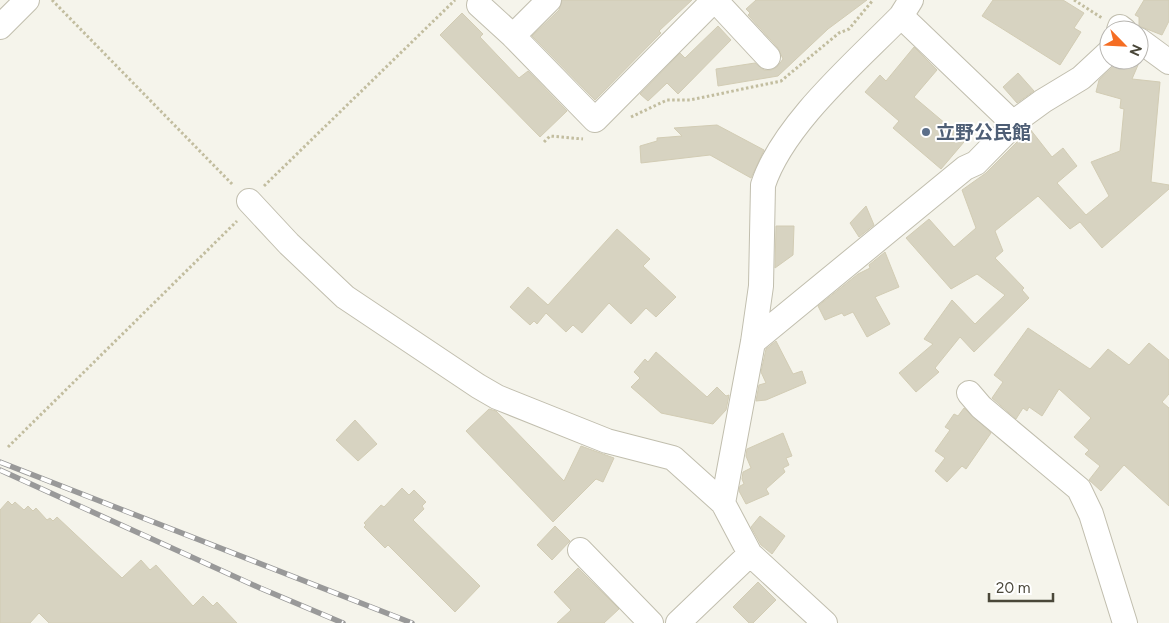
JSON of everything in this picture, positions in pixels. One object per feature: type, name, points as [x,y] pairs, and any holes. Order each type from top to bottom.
[{"type":"street","points":[[0,27],[27,0]]},
{"type":"street","points":[[513,36],[549,0]]},
{"type":"street","points":[[479,5],[513,36],[594,120],[715,0],[768,57]]},
{"type":"street","points":[[723,503],[753,342],[761,286],[763,185],[789,134],[906,8],[1014,124]]},
{"type":"street","points":[[1149,48],[1169,62]]},
{"type":"street","points":[[753,342],[888,229],[965,168],[976,163],[1014,124],[1042,101],[1081,78],[1099,61]]},
{"type":"street","points":[[251,203],[289,244],[345,297],[478,386],[497,396],[607,441],[673,458],[723,503],[750,554],[825,623]]},
{"type":"street","points":[[969,393],[981,407],[1079,489],[1091,514],[1125,623]]},
{"type":"street","points":[[580,550],[650,623]]},
{"type":"street","points":[[678,623],[750,554]]},
{"type":"path","points":[[52,0],[251,203]]},
{"type":"path","points":[[8,446],[455,0]]},
{"type":"path","points":[[630,118],[667,100],[690,100],[781,81],[839,33],[849,29],[873,0]]},
{"type":"path","points":[[1074,0],[1106,20]]},
{"type":"path","points":[[544,142],[550,136],[588,139]]},
{"type":"building","points":[[562,0],[692,0],[659,31],[661,33],[595,100],[532,36],[559,10]]},
{"type":"building","points":[[756,0],[867,0],[828,29],[778,76],[718,86],[716,69],[755,63],[764,70],[771,70],[777,67],[783,59],[778,48],[748,15],[750,13],[746,9]]},
{"type":"building","points":[[993,0],[1063,0],[1084,13],[1074,28],[1081,32],[1060,65],[982,16]]},
{"type":"building","points":[[1144,0],[1169,0],[1169,21],[1162,35],[1149,30],[1149,20],[1139,20],[1139,17],[1135,15]]},
{"type":"building","points":[[462,13],[483,34],[480,37],[519,78],[528,71],[567,111],[540,137],[440,35]]},
{"type":"building","points":[[718,26],[731,40],[678,94],[667,83],[648,101],[640,94],[680,53],[685,58]]},
{"type":"building","points":[[914,47],[937,70],[914,97],[959,135],[958,137],[964,142],[941,169],[893,128],[899,121],[865,92],[880,75],[886,81]]},
{"type":"building","points":[[1110,70],[1136,70],[1132,79],[1160,82],[1151,182],[1169,185],[1169,189],[1102,248],[1080,222],[1070,229],[1038,196],[995,231],[1003,251],[995,258],[1024,288],[1022,290],[1029,298],[974,352],[960,337],[935,368],[939,372],[916,392],[899,373],[933,344],[924,339],[952,300],[975,324],[1005,295],[977,274],[951,289],[906,238],[929,219],[954,247],[976,228],[962,190],[986,173],[1030,129],[1052,157],[1063,148],[1077,166],[1057,183],[1086,215],[1109,196],[1091,162],[1120,151],[1124,109],[1120,108],[1121,99],[1096,92],[1099,80]]},
{"type":"building","points":[[1018,73],[1034,91],[1017,103],[1003,87]]},
{"type":"building","points":[[717,125],[764,150],[751,178],[710,155],[641,163],[640,146],[657,141],[657,138],[682,136],[674,128]]},
{"type":"building","points":[[866,206],[874,225],[859,237],[850,223]]},
{"type":"building","points":[[776,226],[794,226],[793,255],[775,268]]},
{"type":"building","points":[[617,229],[650,259],[643,266],[676,297],[656,317],[646,308],[631,324],[609,303],[582,333],[573,325],[566,332],[546,313],[537,324],[534,321],[530,325],[510,307],[528,287],[548,305]]},
{"type":"building","points":[[885,252],[899,287],[875,297],[890,324],[867,337],[853,312],[844,316],[842,313],[825,320],[818,306],[858,274],[870,268],[869,265]]},
{"type":"building","points":[[1028,328],[1090,369],[1108,349],[1129,365],[1149,343],[1169,360],[1169,394],[1162,402],[1169,408],[1169,506],[1124,465],[1101,491],[1089,480],[1100,466],[1085,454],[1089,450],[1074,437],[1091,418],[1059,389],[1042,416],[1029,407],[1027,411],[1023,408],[1016,419],[992,398],[1003,382],[994,375]]},
{"type":"building","points":[[776,341],[793,374],[802,371],[806,383],[766,400],[756,401],[759,385],[766,383],[761,372],[766,349]]},
{"type":"building","points":[[656,352],[707,397],[717,387],[726,396],[729,395],[726,410],[713,424],[661,413],[631,387],[640,378],[634,372],[645,359],[648,362]]},
{"type":"building","points":[[964,408],[991,433],[966,469],[962,466],[947,482],[935,471],[945,458],[935,451],[950,430],[945,427],[954,414],[958,416]]},
{"type":"building","points":[[489,409],[496,411],[564,481],[581,446],[614,458],[603,482],[596,479],[553,522],[466,431]]},
{"type":"building","points":[[355,420],[377,444],[358,461],[336,440]]},
{"type":"building","points":[[783,433],[792,456],[786,458],[789,465],[783,468],[785,472],[766,489],[769,494],[746,504],[739,491],[740,486],[744,484],[742,479],[743,472],[751,468],[746,456],[747,449]]},
{"type":"building","points":[[402,488],[409,495],[414,490],[426,502],[422,506],[424,509],[413,520],[480,586],[455,612],[388,545],[385,548],[364,527],[366,525],[364,523],[381,505],[384,507]]},
{"type":"building","points":[[8,501],[12,505],[15,502],[24,510],[28,506],[33,511],[36,508],[47,520],[50,518],[53,521],[57,517],[122,578],[141,560],[150,570],[156,565],[193,606],[203,596],[213,606],[217,602],[237,623],[49,623],[39,613],[30,623],[0,623],[0,510]]},
{"type":"building","points":[[760,516],[785,536],[772,554],[761,545],[751,527]]},
{"type":"building","points":[[555,526],[570,541],[552,560],[537,545]]},
{"type":"building","points":[[578,568],[619,609],[604,623],[557,623],[571,610],[554,592]]},
{"type":"building","points":[[758,582],[776,600],[753,623],[749,623],[733,607]]},
{"type":"railway","points":[[0,462],[412,623]]},
{"type":"railway","points":[[0,470],[260,588],[343,623]]},
{"type":"place","name":"立野公民館","points":[[926,132]]}]
